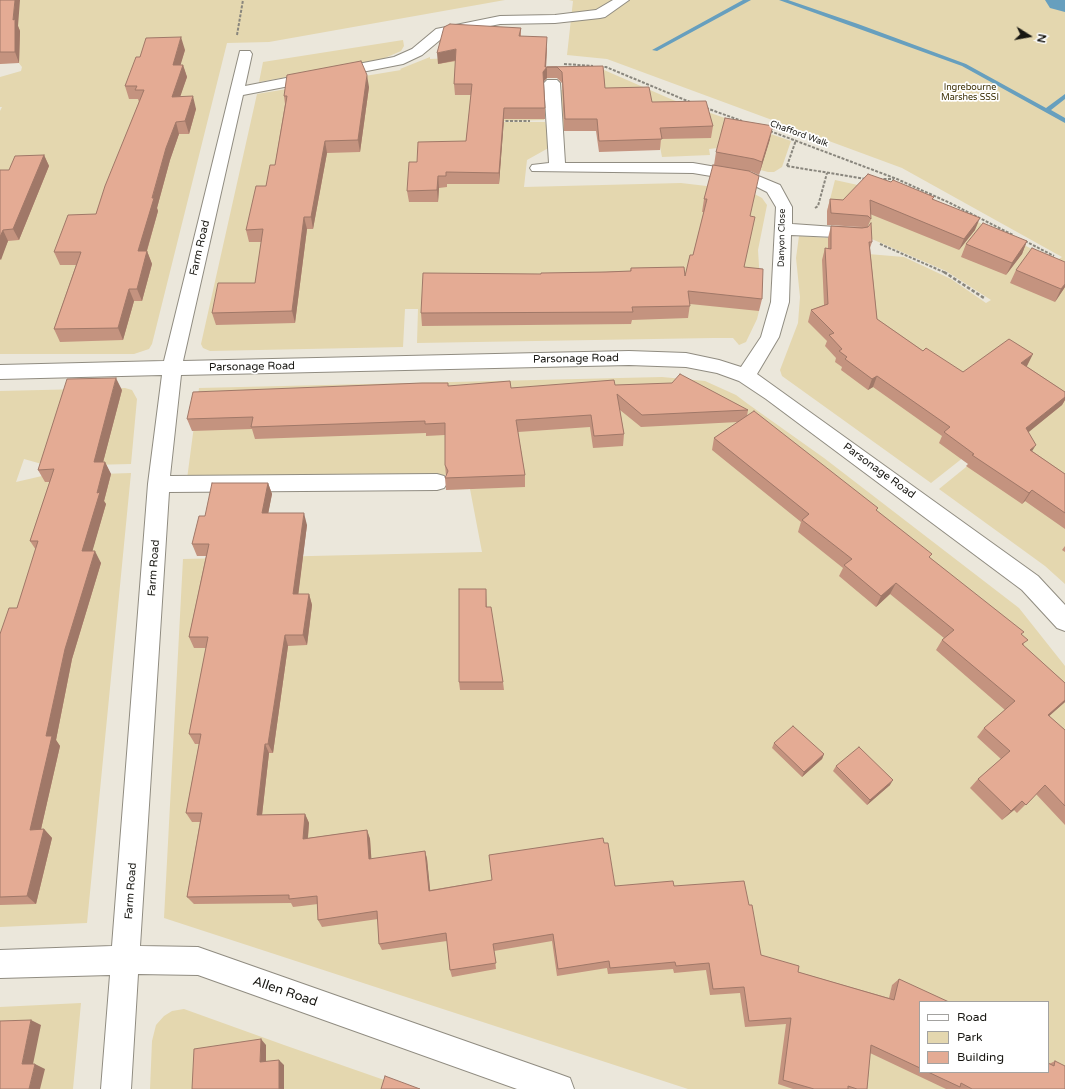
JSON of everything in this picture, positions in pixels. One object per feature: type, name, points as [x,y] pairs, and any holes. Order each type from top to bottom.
[{"type":"street","points":[[236,92],[398,62],[417,52],[441,32],[500,20],[555,20],[600,14],[622,0]]},
{"type":"street","name":"Farm Road","points":[[116,1089],[159,484],[172,369],[236,92],[241,45]]},
{"type":"street","points":[[552,84],[557,168]]},
{"type":"street","points":[[538,168],[693,168],[751,178],[774,189]]},
{"type":"street","name":"Danyon Close","points":[[746,376],[770,337],[780,302],[784,207],[774,189]]},
{"type":"street","points":[[783,229],[858,233]]},
{"type":"street","name":"Parsonage Road","points":[[0,372],[629,358],[686,360],[719,367],[746,376],[773,394],[1030,583],[1065,621]]},
{"type":"street","points":[[159,484],[437,482]]},
{"type":"street","name":"Allen Road","points":[[0,964],[126,960],[198,961],[559,1089]]},
{"type":"path","points":[[241,45],[243,0]]},
{"type":"path","points":[[557,64],[606,67],[694,104]]},
{"type":"path","points":[[701,106],[745,122]]},
{"type":"path","points":[[495,120],[555,121]]},
{"type":"path","name":"Chafford Walk","points":[[767,130],[896,179],[950,203],[1054,256]]},
{"type":"path","points":[[774,189],[787,166],[796,140]]},
{"type":"path","points":[[787,166],[827,174],[870,179]]},
{"type":"path","points":[[877,179],[896,179]]},
{"type":"path","points":[[858,233],[944,272],[984,298]]},
{"type":"green space","points":[[0,0],[505,0],[269,42],[227,43],[152,344],[149,349],[134,354],[0,354],[0,111],[2,107],[0,107],[0,77],[21,71],[22,67],[18,62],[0,64]]},
{"type":"green space","name":"Ingrebourne Marshes SSSI","points":[[569,0],[1065,0],[1065,584],[1045,566],[939,489],[998,441],[964,457],[931,483],[782,376],[780,370],[798,323],[800,297],[796,258],[799,236],[830,238],[868,254],[904,257],[951,279],[986,303],[991,300],[946,271],[867,237],[866,226],[827,223],[827,211],[835,180],[940,203],[1056,261],[1062,257],[902,168],[607,59],[567,55],[573,1]]},
{"type":"green space","points":[[403,40],[404,46],[401,51],[378,61],[259,82],[263,62]]},
{"type":"green space","points":[[430,57],[430,59],[453,58],[454,61],[475,62],[544,95],[544,120],[471,122],[545,122],[552,146],[527,160],[524,187],[681,183],[749,191],[762,198],[767,205],[758,250],[760,282],[759,311],[757,319],[746,342],[739,345],[733,338],[713,338],[417,343],[418,309],[405,309],[403,347],[210,351],[203,348],[201,344],[257,94],[401,70],[400,69]]},
{"type":"green space","points":[[566,66],[604,70],[673,100],[791,141],[782,167],[774,172],[768,172],[739,164],[718,148],[709,149],[710,155],[662,157],[658,136],[596,131],[563,131],[560,90],[566,90]]},
{"type":"green space","points":[[662,377],[705,381],[736,395],[824,458],[1019,608],[1065,666],[1065,1089],[688,1089],[164,918],[183,559],[482,552],[470,489],[446,490],[446,475],[187,479],[199,388]]},
{"type":"green space","points":[[125,388],[132,390],[137,399],[131,464],[49,466],[24,459],[16,482],[42,476],[131,473],[87,923],[0,927],[0,391]]},
{"type":"green space","points":[[81,1003],[73,1089],[0,1089],[0,1007]]},
{"type":"green space","points":[[184,1009],[410,1089],[150,1089],[152,1041],[156,1025],[164,1016],[172,1011]]},
{"type":"building","points":[[0,0],[15,0],[13,20],[15,19],[15,52],[0,52]]},
{"type":"building","points":[[450,24],[521,28],[519,36],[547,37],[545,67],[603,66],[605,88],[649,87],[652,102],[706,101],[713,126],[660,128],[662,139],[599,141],[597,119],[565,119],[562,72],[557,67],[547,67],[543,72],[545,108],[504,108],[499,173],[446,172],[446,176],[438,176],[437,190],[407,191],[409,162],[417,162],[418,142],[466,141],[472,84],[454,84],[456,49],[437,53],[444,27]]},
{"type":"building","points":[[181,37],[173,65],[183,65],[172,97],[193,96],[185,121],[176,122],[166,148],[152,198],[154,198],[138,251],[147,251],[137,289],[129,289],[118,328],[54,329],[81,252],[54,252],[68,215],[96,214],[105,186],[144,90],[135,90],[137,86],[125,86],[136,57],[140,57],[146,38]]},
{"type":"building","points":[[361,61],[367,75],[358,140],[325,141],[311,217],[304,217],[292,311],[212,313],[218,283],[255,283],[263,229],[246,230],[256,186],[266,186],[270,165],[275,165],[287,96],[284,96],[287,75]]},
{"type":"building","points":[[725,118],[773,126],[762,162],[754,159],[716,152]]},
{"type":"building","points":[[44,155],[13,229],[3,230],[0,237],[0,170],[9,170],[15,156]]},
{"type":"building","points":[[713,165],[749,171],[759,176],[750,216],[755,217],[744,267],[763,269],[762,299],[688,291],[690,306],[632,307],[633,312],[421,313],[423,273],[541,274],[631,271],[631,268],[684,267],[685,276],[690,255],[693,255],[707,199],[704,199]]},
{"type":"building","points":[[868,174],[891,182],[893,180],[934,197],[932,199],[980,218],[964,239],[870,200],[871,219],[868,216],[831,213],[830,199],[843,200]]},
{"type":"building","points":[[871,223],[872,242],[869,242],[877,319],[923,351],[926,348],[963,372],[1009,339],[1033,354],[1021,363],[1065,392],[1065,397],[1026,428],[1036,445],[1030,450],[1065,474],[1065,513],[1032,490],[1029,493],[972,455],[974,454],[944,432],[950,427],[877,376],[872,379],[845,359],[847,357],[839,351],[842,349],[829,335],[834,333],[811,310],[828,304],[825,248],[831,249],[831,226],[862,228],[868,227]]},
{"type":"building","points":[[983,223],[1027,241],[1012,263],[966,244]]},
{"type":"building","points":[[1032,248],[1065,262],[1065,284],[1061,289],[1016,270]]},
{"type":"building","points":[[680,374],[748,410],[642,415],[617,394],[624,434],[594,436],[591,415],[516,420],[525,475],[445,478],[448,471],[445,465],[445,423],[425,424],[425,421],[251,427],[253,417],[187,419],[193,392],[422,383],[448,383],[448,386],[510,381],[511,388],[614,380],[615,385],[672,383]]},
{"type":"building","points":[[116,378],[94,462],[105,462],[97,493],[100,492],[82,551],[95,551],[65,649],[46,736],[52,736],[30,830],[44,829],[27,896],[0,897],[0,634],[9,608],[17,608],[38,541],[30,541],[54,469],[38,470],[67,379]]},
{"type":"building","points":[[754,411],[878,508],[876,510],[932,554],[929,557],[1024,632],[1021,634],[1028,640],[1022,644],[1065,683],[1065,700],[1048,715],[1065,730],[1065,806],[1045,785],[1026,805],[1022,801],[1011,811],[978,779],[1010,751],[984,728],[1015,701],[942,640],[954,630],[896,583],[881,596],[844,565],[852,559],[802,520],[809,514],[714,438]]},
{"type":"building","points":[[212,483],[268,483],[262,513],[304,513],[293,594],[309,594],[303,635],[285,635],[268,744],[265,744],[257,815],[305,814],[303,839],[367,830],[369,859],[425,851],[429,891],[492,880],[489,855],[603,838],[604,843],[608,843],[615,886],[673,881],[674,886],[744,881],[749,905],[752,905],[761,955],[799,966],[798,972],[894,1000],[899,979],[947,1001],[919,1001],[919,1068],[871,1045],[867,1089],[857,1089],[848,1086],[848,1089],[814,1089],[783,1080],[791,1018],[749,1021],[744,987],[713,989],[709,963],[676,966],[675,962],[610,968],[609,961],[558,969],[553,934],[493,944],[496,963],[450,970],[446,933],[379,944],[377,911],[318,920],[317,896],[289,899],[289,895],[187,897],[202,813],[186,813],[201,734],[189,734],[208,637],[189,637],[209,544],[192,544],[199,516],[205,516]]},
{"type":"building","points":[[459,589],[486,589],[486,607],[491,607],[503,682],[459,682]]},
{"type":"building","points":[[793,726],[824,754],[804,772],[774,743]]},
{"type":"building","points":[[859,747],[893,780],[870,800],[836,766]]},
{"type":"building","points":[[31,1020],[22,1064],[35,1064],[29,1089],[0,1089],[0,1021]]},
{"type":"building","points":[[261,1039],[260,1062],[279,1060],[279,1089],[192,1089],[194,1049]]},
{"type":"building","points":[[1055,1061],[1065,1066],[1065,1089],[972,1089],[961,1083],[960,1087],[930,1073],[1049,1073],[1049,1064],[1054,1066]]},
{"type":"building","points":[[385,1076],[420,1089],[381,1089]]},
{"type":"waterway","points":[[655,50],[748,0]]},
{"type":"waterway","points":[[782,0],[856,25],[964,65],[1046,111]]},
{"type":"waterway","points":[[1046,111],[1065,96]]},
{"type":"waterway","points":[[1046,111],[1065,121]]}]
